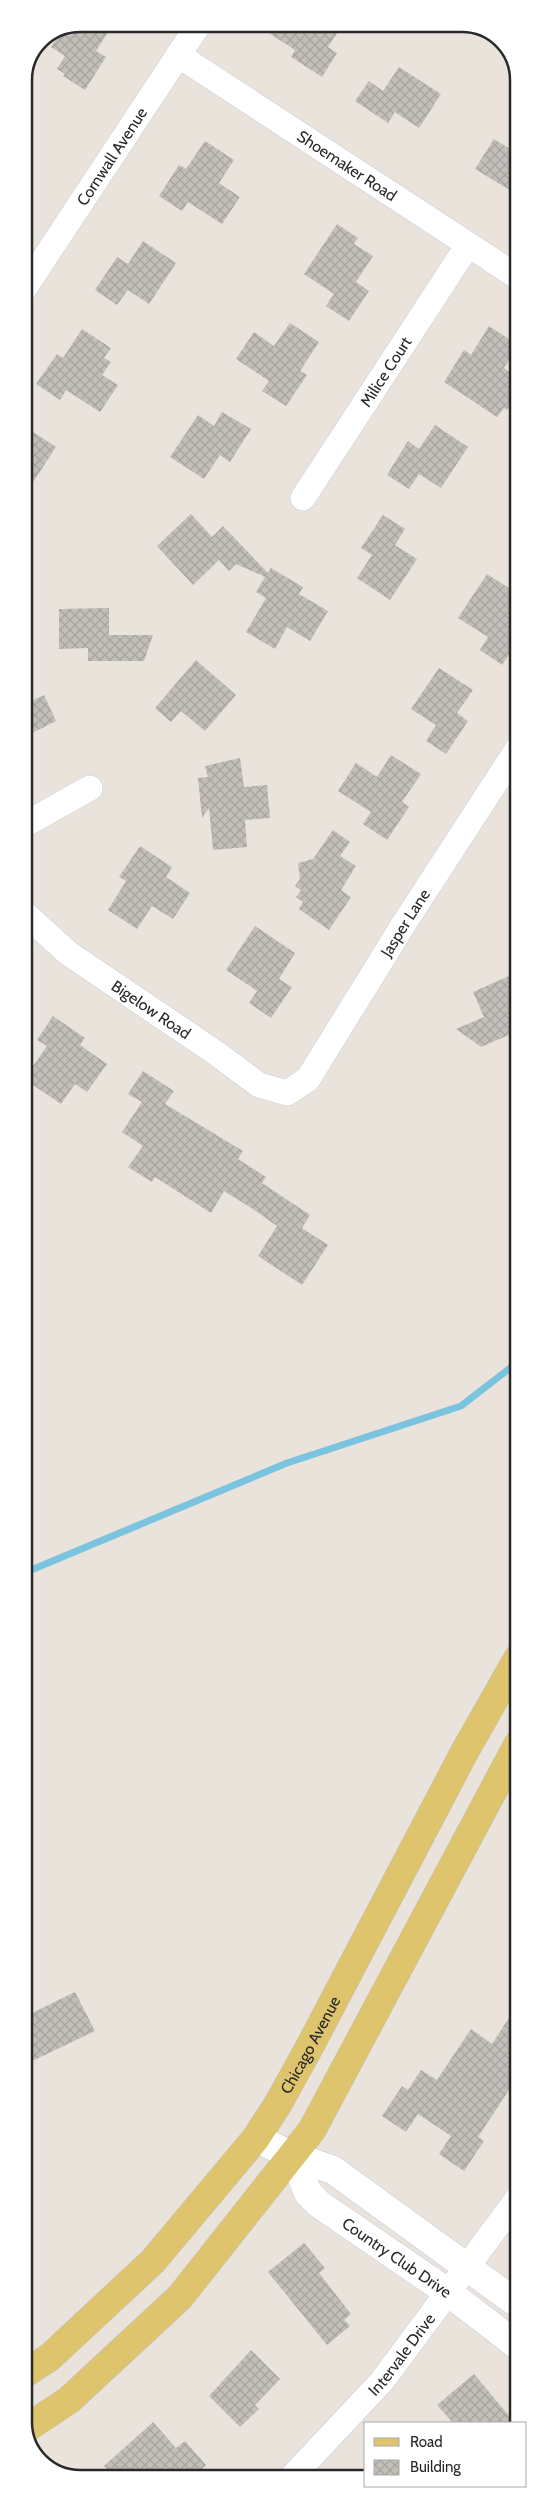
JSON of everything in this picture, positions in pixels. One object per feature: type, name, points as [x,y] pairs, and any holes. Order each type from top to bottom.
[{"type":"main road","name":"Chicago Avenue","points":[[32,2369],[50,2357],[153,2261],[256,2138],[278,2104],[310,2046],[460,1760],[510,1672]]},
{"type":"main road","points":[[32,2424],[69,2400],[180,2297],[312,2130],[510,1759]]},
{"type":"street","name":"Cornwall Avenue","points":[[32,277],[193,32]]},
{"type":"street","name":"Shoemaker Road","points":[[178,56],[510,272]]},
{"type":"street","name":"Milice Court","points":[[303,498],[468,245]]},
{"type":"street","name":"Jasper Lane","points":[[287,1093],[308,1079],[405,922],[510,760]]},
{"type":"street","points":[[32,821],[90,788]]},
{"type":"street","name":"Bigelow Road","points":[[32,920],[68,953],[216,1053],[259,1085],[287,1093]]},
{"type":"street","name":"Country Club Drive","points":[[256,2138],[293,2156],[333,2170],[510,2298]]},
{"type":"street","name":"Country Club Drive","points":[[293,2156],[308,2193],[318,2204],[449,2293],[510,2340]]},
{"type":"street","name":"Intervale Drive","points":[[299,2470],[382,2382],[510,2209]]},
{"type":"building","points":[[108,32],[96,51],[106,57],[85,90],[63,76],[65,74],[57,69],[65,56],[51,47],[56,40],[71,33]]},
{"type":"building","points":[[268,32],[337,33],[328,47],[337,53],[322,77],[291,57],[295,50]]},
{"type":"building","points":[[399,67],[441,94],[419,128],[395,112],[388,123],[355,101],[369,81],[383,91]]},
{"type":"building","points":[[494,139],[510,149],[510,190],[475,169]]},
{"type":"building","points":[[205,141],[234,160],[219,183],[240,197],[222,224],[188,202],[182,211],[159,196],[179,165],[186,169]]},
{"type":"building","points":[[337,224],[358,238],[354,244],[373,256],[356,282],[369,291],[349,321],[326,306],[334,294],[304,274]]},
{"type":"building","points":[[143,241],[176,263],[149,304],[128,290],[117,305],[95,290],[117,257],[128,264]]},
{"type":"building","points":[[290,323],[319,342],[300,371],[307,375],[286,406],[262,391],[269,381],[236,359],[254,332],[274,346]]},
{"type":"building","points":[[489,326],[510,340],[510,358],[504,368],[510,372],[510,406],[507,410],[504,408],[497,417],[444,382],[464,350],[471,355]]},
{"type":"building","points":[[82,329],[111,348],[104,358],[111,362],[102,375],[118,385],[100,412],[66,390],[60,400],[36,384],[57,354],[63,358]]},
{"type":"building","points":[[222,412],[251,429],[230,462],[220,455],[204,479],[170,457],[198,415],[214,426]]},
{"type":"building","points":[[435,425],[468,447],[441,488],[419,474],[409,489],[387,475],[408,441],[419,449]]},
{"type":"building","points":[[32,431],[56,447],[32,484]]},
{"type":"building","points":[[191,514],[212,537],[223,526],[268,573],[271,568],[303,587],[299,594],[328,611],[310,641],[287,627],[275,649],[246,632],[266,598],[256,592],[265,577],[236,564],[229,571],[219,560],[193,585],[157,546]]},
{"type":"building","points":[[383,515],[405,529],[395,545],[417,559],[390,600],[357,578],[372,555],[361,548]]},
{"type":"building","points":[[487,574],[510,589],[510,653],[502,665],[480,650],[488,637],[458,618]]},
{"type":"building","points":[[109,608],[109,635],[153,635],[144,661],[88,661],[88,648],[59,649],[59,609]]},
{"type":"building","points":[[196,660],[236,695],[205,731],[181,711],[171,722],[155,708]]},
{"type":"building","points":[[439,668],[473,690],[457,713],[468,721],[446,754],[426,741],[436,725],[411,709]]},
{"type":"building","points":[[44,695],[56,721],[32,733],[32,701]]},
{"type":"building","points":[[391,755],[421,774],[402,802],[409,807],[387,840],[363,824],[371,812],[338,791],[356,763],[377,777]]},
{"type":"building","points":[[240,758],[244,787],[267,785],[270,818],[245,820],[247,847],[213,850],[209,808],[202,818],[198,778],[208,777],[205,766]]},
{"type":"building","points":[[333,830],[350,842],[340,856],[356,866],[341,890],[351,897],[329,930],[299,909],[303,902],[296,897],[301,890],[295,886],[300,879],[298,863],[313,859]]},
{"type":"building","points":[[140,846],[172,867],[166,877],[190,893],[173,919],[152,906],[137,929],[108,910],[126,881],[119,877]]},
{"type":"building","points":[[255,926],[295,953],[279,979],[292,987],[271,1018],[249,1003],[257,991],[226,970]]},
{"type":"building","points":[[510,976],[510,1034],[481,1047],[456,1029],[484,1017],[473,992]]},
{"type":"building","points":[[53,1016],[85,1038],[80,1045],[107,1064],[87,1092],[75,1084],[61,1104],[32,1084],[32,1068],[47,1046],[37,1040]]},
{"type":"building","points":[[143,1071],[174,1091],[165,1104],[243,1151],[238,1159],[266,1177],[262,1183],[310,1215],[302,1228],[328,1245],[302,1285],[258,1256],[277,1226],[253,1209],[224,1191],[211,1213],[155,1177],[152,1182],[128,1167],[143,1146],[122,1132],[142,1102],[128,1094]]},
{"type":"building","points":[[75,1992],[95,2031],[32,2061],[32,2013]]},
{"type":"building","points":[[510,2016],[510,2091],[478,2137],[484,2141],[464,2171],[439,2154],[451,2136],[418,2114],[406,2132],[382,2116],[402,2086],[408,2090],[421,2070],[437,2080],[471,2029],[492,2044]]},
{"type":"building","points":[[304,2243],[325,2268],[319,2273],[351,2314],[344,2320],[350,2326],[327,2345],[268,2272]]},
{"type":"building","points":[[251,2350],[280,2379],[255,2405],[259,2409],[240,2427],[209,2396]]},
{"type":"building","points":[[474,2374],[510,2417],[510,2422],[452,2422],[437,2405]]},
{"type":"building","points":[[153,2422],[176,2448],[185,2441],[206,2465],[201,2469],[107,2469],[104,2466]]},
{"type":"waterway","points":[[32,1570],[287,1463],[461,1406],[510,1368]]}]
